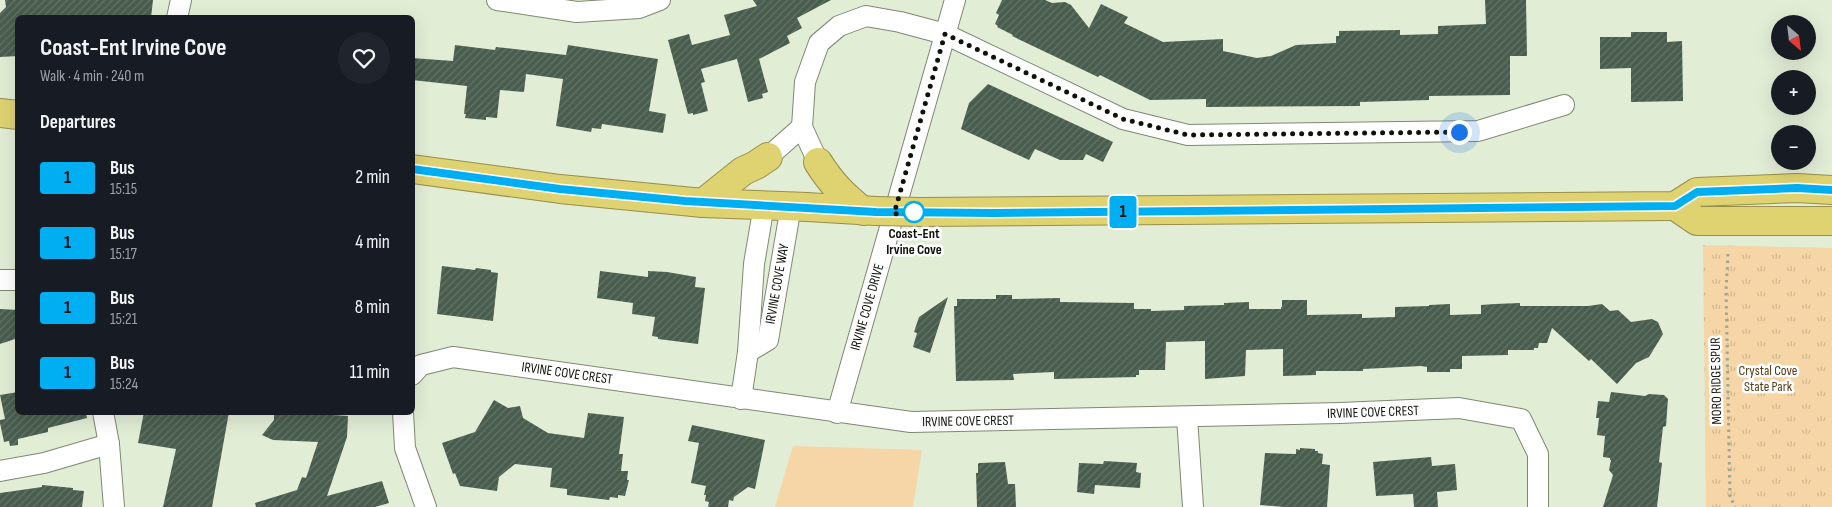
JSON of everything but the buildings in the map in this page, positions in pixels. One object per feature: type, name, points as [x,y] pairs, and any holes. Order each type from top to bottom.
[{"type":"highway","points":[[0,113],[15,115]]},
{"type":"highway","points":[[703,203],[743,171],[756,165],[768,156]]},
{"type":"highway","points":[[818,162],[842,194],[869,211]]},
{"type":"highway","points":[[415,169],[560,189],[703,203],[921,212],[1675,206],[1697,192],[1797,188],[1832,190]]},
{"type":"highway","points":[[1675,206],[1697,221],[1832,221]]},
{"type":"street","points":[[178,15],[181,0]]},
{"type":"street","points":[[497,0],[577,12],[640,8],[660,0]]},
{"type":"street","name":"IRVINE COVE DRIVE","points":[[836,413],[955,0]]},
{"type":"street","points":[[818,162],[802,127],[805,82],[818,43],[839,26],[866,16],[900,22],[945,34],[1123,119],[1188,135],[1478,131],[1564,106]]},
{"type":"street","points":[[768,156],[802,127]]},
{"type":"street","name":"IRVINE COVE WAY","points":[[748,352],[768,340],[779,270],[778,205]]},
{"type":"street","name":"IRVINE COVE WAY","points":[[741,399],[748,352],[754,264],[778,205]]},
{"type":"street","points":[[0,280],[15,280]]},
{"type":"street","name":"IRVINE COVE CREST","points":[[417,370],[453,357],[836,413],[911,422],[1187,417],[1459,408],[1521,419],[1538,454],[1538,507]]},
{"type":"street","points":[[104,415],[109,444],[114,507]]},
{"type":"street","points":[[402,415],[405,448],[426,507]]},
{"type":"street","points":[[1187,417],[1193,507]]},
{"type":"street","points":[[0,471],[44,463],[109,444]]},
{"type":"path","name":"MORO RIDGE SPUR","points":[[1728,254],[1726,290],[1730,496],[1734,507]]},
{"type":"green space","name":"Crystal Cove State Park","points":[[1703,245],[1832,248],[1832,507],[1706,507]]},
{"type":"green space","points":[[793,446],[922,450],[913,507],[775,507]]},
{"type":"bus line","name":"1","points":[[415,169],[560,189],[703,203],[921,212],[994,213],[1675,206],[1697,192],[1797,188],[1832,190]]},
{"type":"place","name":"Coast-Ent Irvine Cove","points":[[914,212]]},
{"type":"route","points":[[914,212],[894,214],[945,34],[1123,119],[1188,135],[1459,132]]}]
